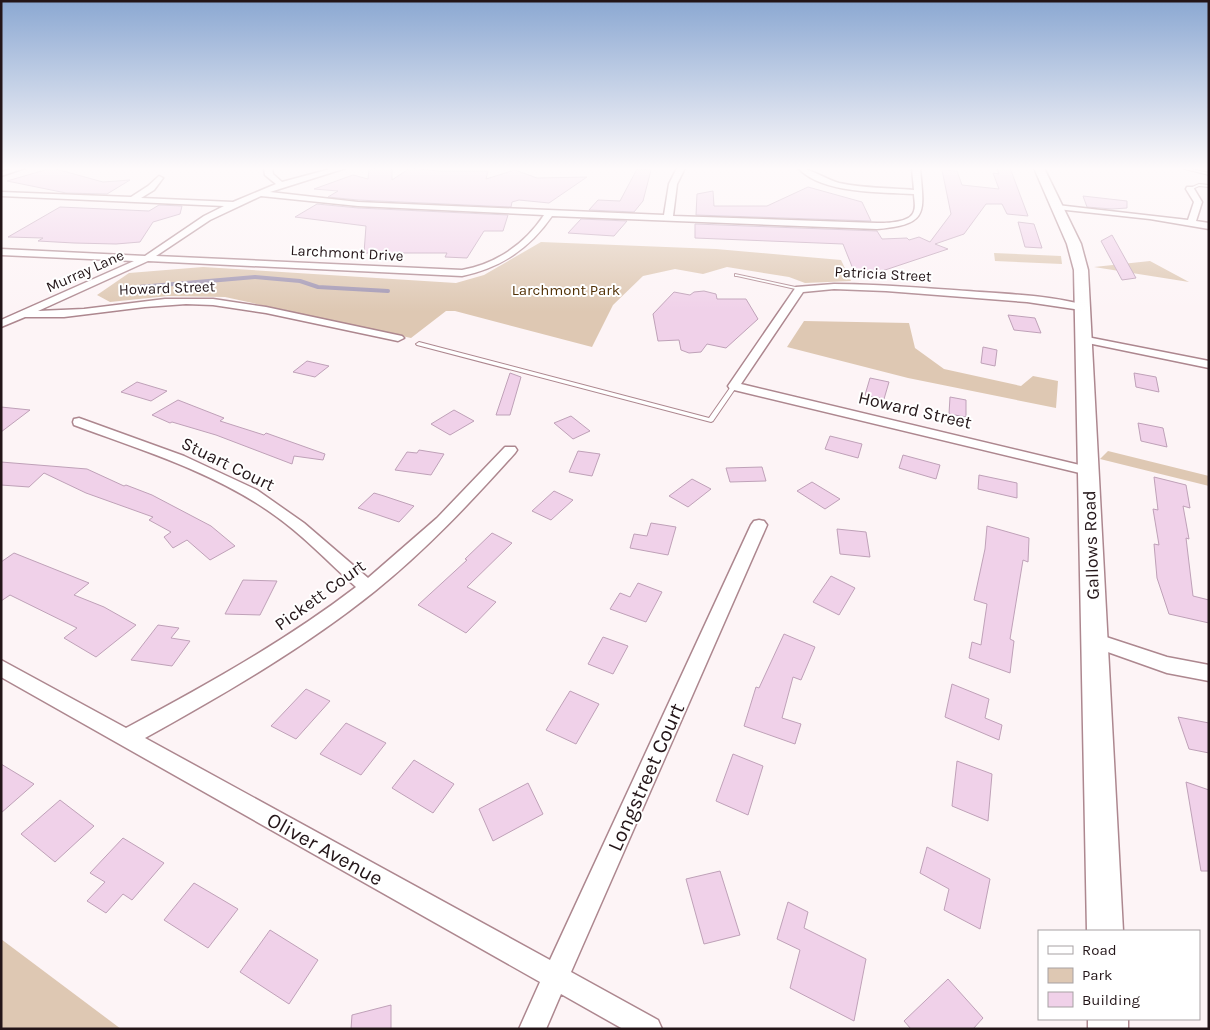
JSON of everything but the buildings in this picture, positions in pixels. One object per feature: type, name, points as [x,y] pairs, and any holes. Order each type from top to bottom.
[{"type":"main road","name":"Gallows Road","points":[[1061,216],[1078,256],[1080,270],[1105,930]]},
{"type":"street","name":"Murray Lane","points":[[1,324],[146,259],[213,216]]},
{"type":"street","name":"Larchmont Drive","points":[[1,252],[434,272],[473,271],[494,264],[518,247],[542,226],[548,216]]},
{"type":"street","points":[[610,216],[870,226],[890,225],[908,221],[916,216]]},
{"type":"street","points":[[1129,216],[1209,226]]},
{"type":"street","points":[[1191,223],[1193,216]]},
{"type":"street","name":"Patricia Street","points":[[800,289],[820,286],[903,290],[1030,300],[1081,307]]},
{"type":"street","points":[[734,386],[800,289]]},
{"type":"street","name":"Howard Street","points":[[23,314],[51,315],[151,302],[213,302],[253,306],[353,330],[398,338]]},
{"type":"street","points":[[1082,339],[1209,365]]},
{"type":"street","name":"Howard Street","points":[[734,386],[1088,471]]},
{"type":"street","name":"Stuart Court","points":[[79,422],[205,470],[241,487],[275,508],[368,588]]},
{"type":"street","name":"Pickett Court","points":[[126,738],[202,697],[268,657],[368,588],[455,509],[510,450]]},
{"type":"street","name":"Longstreet Court","points":[[532,1029],[759,525]]},
{"type":"street","points":[[1094,640],[1167,665],[1209,673]]},
{"type":"street","name":"Oliver Avenue","points":[[1,668],[649,1029]]},
{"type":"lane","points":[[737,275],[800,289]]},
{"type":"lane","points":[[419,344],[711,420],[734,386]]},
{"type":"green space","name":"Larchmont Park","points":[[541,242],[716,249],[841,260],[851,281],[805,283],[789,277],[727,267],[703,274],[675,269],[643,276],[613,305],[592,347],[455,311],[446,311],[411,338],[225,297],[168,296],[110,302],[97,295],[129,273],[203,267],[456,283],[484,275]]},
{"type":"green space","points":[[994,253],[1061,256],[1062,264],[995,261]]},
{"type":"green space","points":[[1150,261],[1189,282],[1094,267]]},
{"type":"green space","points":[[804,321],[909,323],[915,348],[944,369],[1021,386],[1033,376],[1058,381],[1056,408],[908,378],[787,347]]},
{"type":"green space","points":[[1108,451],[1209,476],[1209,486],[1100,459]]},
{"type":"green space","points":[[1,939],[121,1029],[1,1029]]},
{"type":"waterway","points":[[139,287],[255,277],[300,281],[318,287],[388,291]]}]
